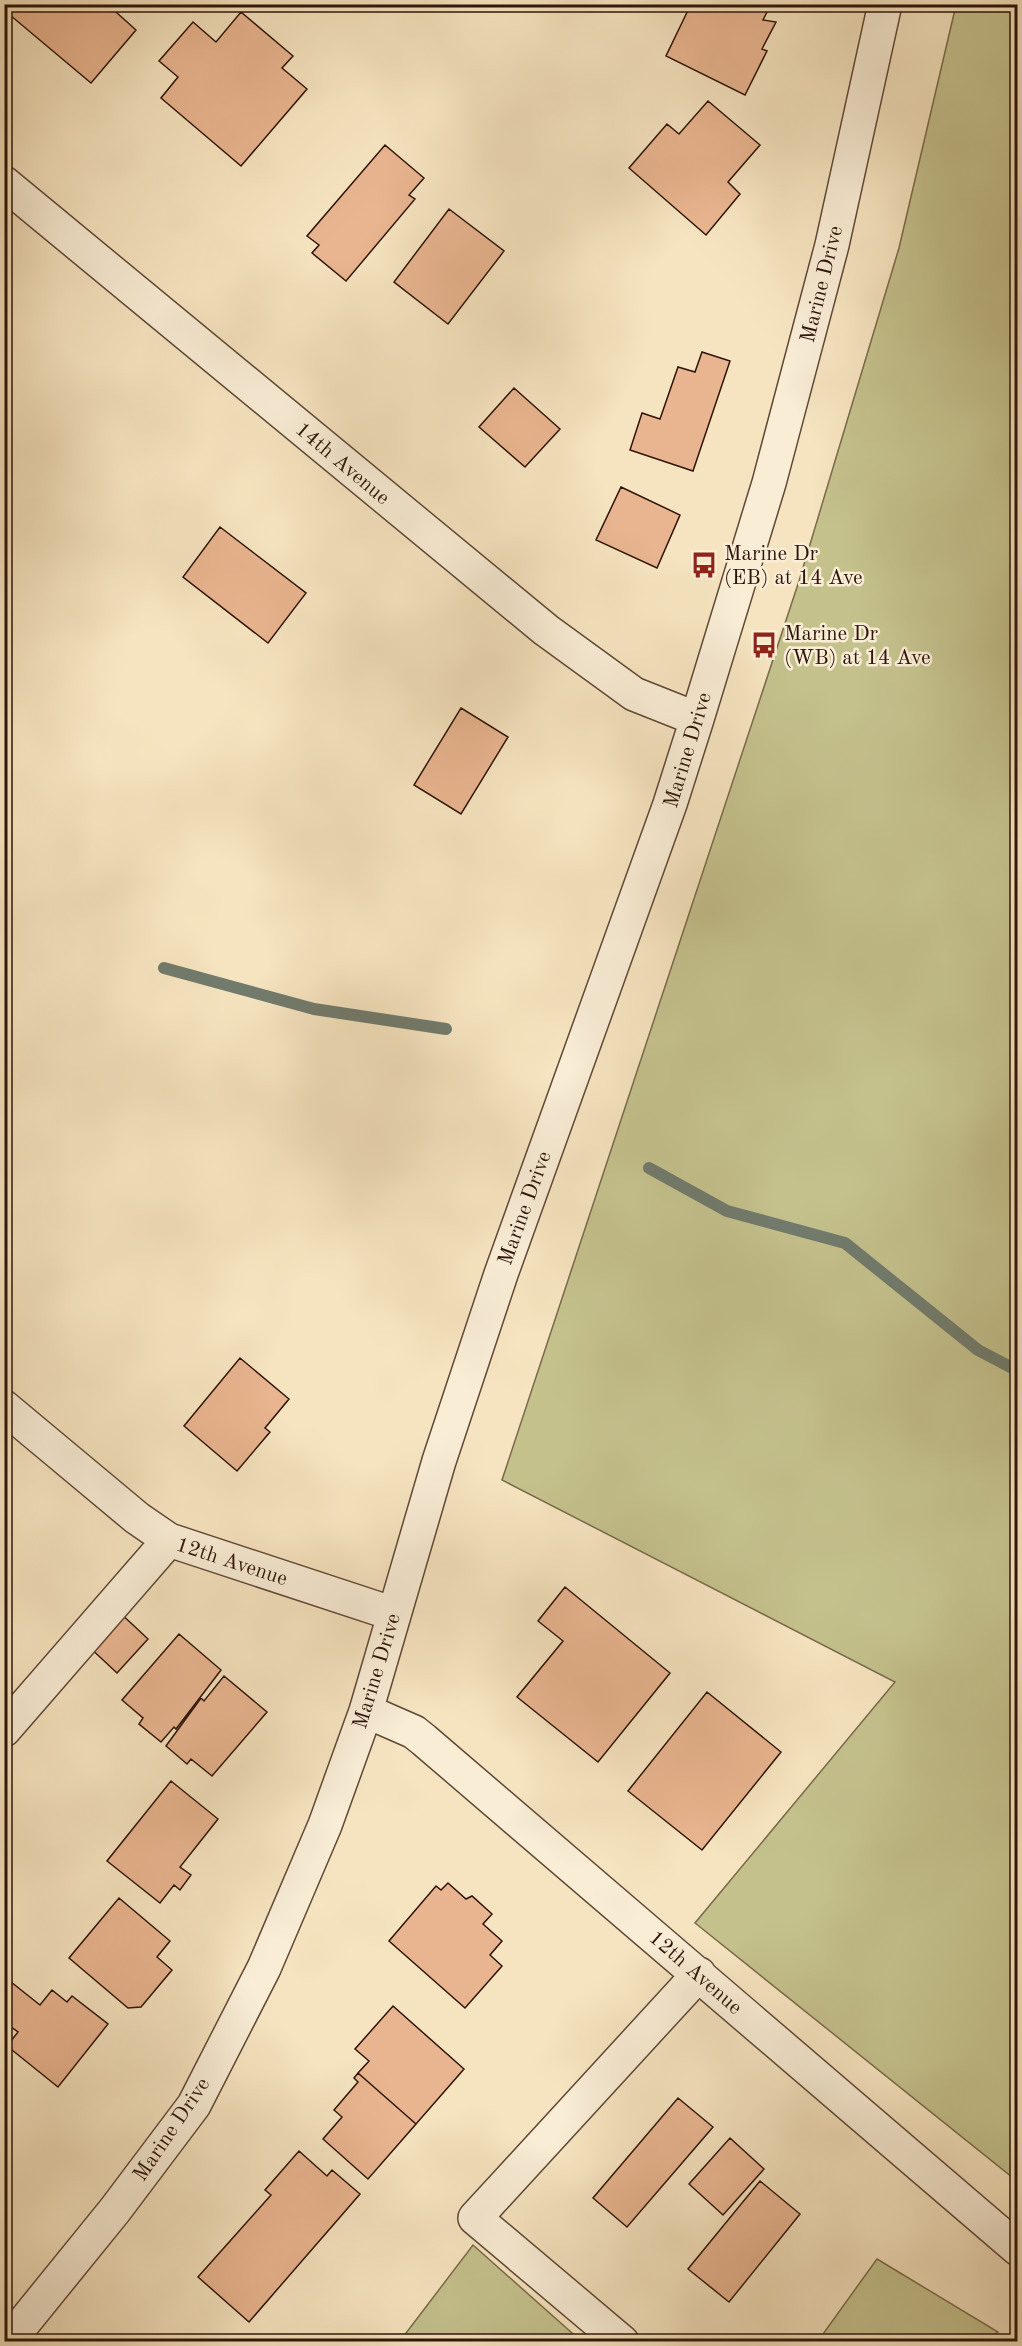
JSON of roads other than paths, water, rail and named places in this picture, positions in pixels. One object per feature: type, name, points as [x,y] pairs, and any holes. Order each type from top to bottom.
[{"type":"street","name":"Marine Drive","points":[[8,2342],[101,2228],[194,2105],[264,1968],[325,1825],[366,1711],[439,1461],[501,1274],[670,804],[697,719],[769,483],[832,245],[885,4]]},
{"type":"street","name":"14th Avenue","points":[[4,183],[546,630],[634,694],[697,719]]},
{"type":"street","name":"12th Avenue","points":[[4,1407],[137,1518],[170,1540],[394,1614]]},
{"type":"street","points":[[4,1730],[170,1540]]},
{"type":"street","name":"12th Avenue","points":[[366,1711],[414,1731],[1017,2249]]},
{"type":"street","points":[[622,2342],[475,2218],[699,1974]]},
{"type":"waterway","points":[[164,968],[314,1009],[446,1029]]},
{"type":"waterway","points":[[649,1168],[727,1211],[845,1243],[978,1350],[1018,1371]]},
{"type":"place","name":"Marine Dr (EB) at 14 Ave","points":[[704,565]]},
{"type":"place","name":"Marine Dr (WB) at 14 Ave","points":[[764,645]]}]
